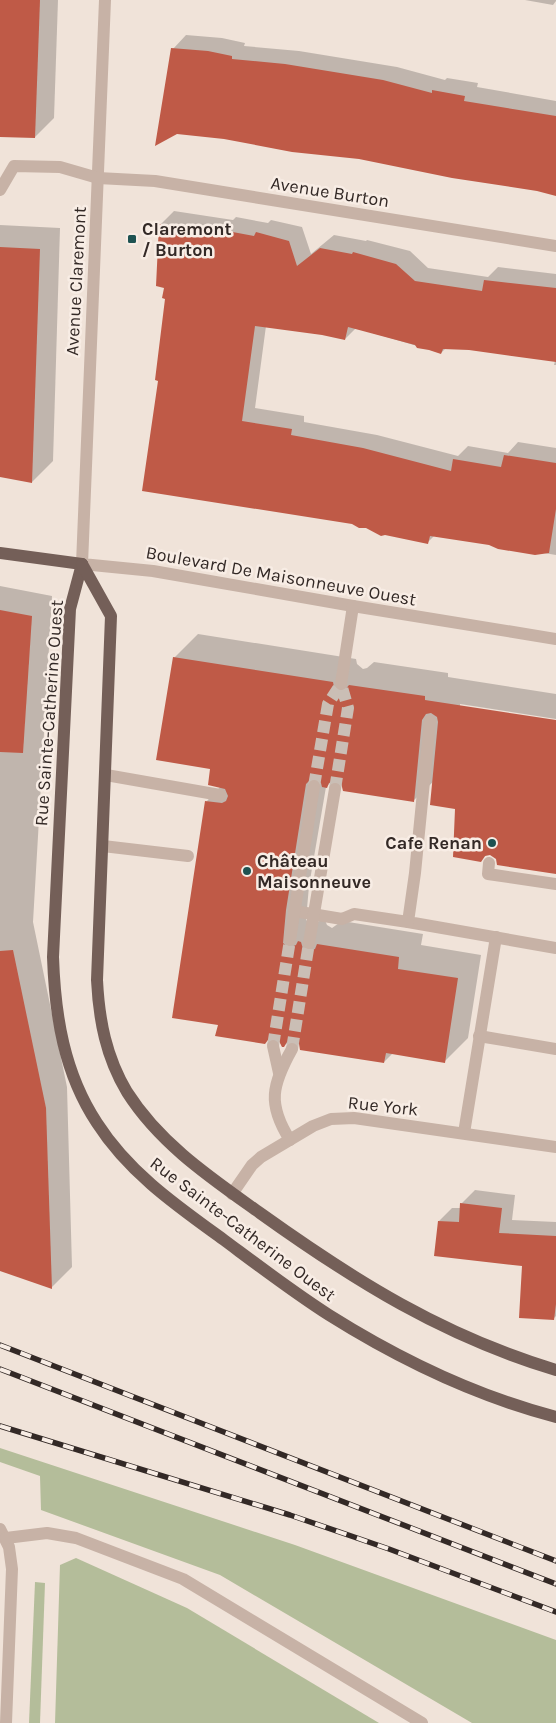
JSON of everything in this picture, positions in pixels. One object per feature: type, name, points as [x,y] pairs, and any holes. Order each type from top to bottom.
[{"type":"main road","name":"Boulevard De Maisonneuve Ouest","points":[[0,554],[82,564]]},
{"type":"main road","name":"Rue Sainte-Catherine Ouest","points":[[82,564],[111,616],[97,980],[100,1016],[105,1043],[128,1092],[161,1135],[182,1155],[232,1194],[325,1259],[410,1310],[473,1340],[529,1362],[556,1370]]},
{"type":"main road","name":"Rue Sainte-Catherine Ouest","points":[[82,564],[70,609],[53,957],[56,1004],[66,1058],[84,1101],[110,1143],[124,1160],[156,1189],[286,1286],[328,1314],[414,1363],[515,1405],[556,1417]]},
{"type":"street","name":"Avenue Claremont","points":[[82,564],[105,0]]},
{"type":"street","name":"Avenue Burton","points":[[0,190],[14,166],[60,167],[98,178],[155,181],[556,246]]},
{"type":"street","name":"Boulevard De Maisonneuve Ouest","points":[[82,564],[153,571],[556,639]]},
{"type":"street","points":[[341,684],[353,606]]},
{"type":"street","points":[[408,922],[415,873],[430,721]]},
{"type":"street","points":[[106,775],[220,795]]},
{"type":"street","points":[[290,940],[314,786]]},
{"type":"street","points":[[309,943],[335,789]]},
{"type":"street","points":[[102,846],[188,856]]},
{"type":"street","points":[[489,863],[488,874],[556,884]]},
{"type":"street","points":[[294,911],[342,919],[354,914],[556,948]]},
{"type":"street","points":[[464,1134],[496,937]]},
{"type":"street","points":[[480,1036],[556,1049]]},
{"type":"street","points":[[273,1046],[279,1073],[275,1108],[280,1126],[290,1140]]},
{"type":"street","points":[[279,1073],[292,1049]]},
{"type":"street","name":"Rue York","points":[[232,1194],[252,1165],[261,1157],[322,1122],[331,1119],[354,1118],[556,1147]]},
{"type":"street","points":[[6,1723],[13,1582],[12,1556],[3,1534],[47,1533],[76,1538],[183,1579],[422,1723]]},
{"type":"green space","points":[[0,1448],[295,1545],[556,1640],[556,1723],[472,1723],[220,1575],[41,1510],[40,1476],[0,1462]]},
{"type":"green space","points":[[76,1558],[187,1608],[379,1723],[55,1723],[60,1565]]},
{"type":"green space","points":[[35,1582],[45,1583],[40,1723],[29,1723]]},
{"type":"building","points":[[0,0],[40,0],[35,138],[0,137]]},
{"type":"building","points":[[171,48],[208,51],[232,56],[232,59],[285,64],[383,80],[432,93],[432,90],[465,96],[464,101],[556,116],[556,196],[537,191],[452,178],[359,159],[292,152],[224,139],[177,134],[155,146]]},
{"type":"building","points":[[159,224],[220,233],[222,230],[254,236],[256,232],[289,241],[297,266],[320,248],[352,254],[353,252],[396,264],[415,281],[482,291],[484,280],[556,288],[556,362],[469,350],[443,349],[441,354],[348,327],[345,340],[255,326],[242,421],[292,429],[291,435],[363,448],[451,471],[453,459],[501,467],[504,455],[556,463],[556,509],[549,553],[535,555],[498,549],[489,545],[430,536],[428,544],[385,535],[381,536],[366,528],[359,528],[352,524],[142,491],[158,381],[155,380],[165,299],[162,298],[164,288],[156,286]]},
{"type":"building","points":[[0,247],[40,249],[32,483],[0,477]]},
{"type":"building","points":[[0,610],[32,616],[23,753],[0,752]]},
{"type":"building","name":"Château Maisonneuve","points":[[173,657],[333,682],[334,687],[339,692],[344,691],[349,685],[425,696],[425,700],[556,720],[556,874],[497,865],[496,859],[490,855],[485,856],[481,862],[453,857],[455,809],[430,805],[438,722],[437,717],[431,713],[426,714],[422,720],[414,802],[343,791],[341,783],[336,781],[329,783],[327,788],[322,787],[316,778],[311,779],[306,784],[286,910],[283,943],[289,948],[296,945],[298,941],[301,942],[303,949],[308,951],[315,949],[317,944],[399,957],[398,969],[458,978],[445,1063],[386,1053],[384,1063],[300,1050],[299,1044],[292,1041],[287,1042],[282,1047],[275,1038],[268,1040],[265,1044],[215,1036],[218,1025],[172,1018],[205,801],[222,803],[226,801],[228,796],[225,789],[208,785],[210,769],[156,760]]},
{"type":"building","points":[[13,950],[46,1108],[52,1289],[0,1271],[0,951]]},
{"type":"building","points":[[460,1203],[502,1208],[499,1233],[556,1236],[556,1304],[554,1320],[519,1318],[522,1266],[434,1256],[438,1221],[459,1222]]},
{"type":"tunnel","points":[[314,786],[328,704],[341,684]]},
{"type":"tunnel","points":[[335,789],[348,708],[341,684]]},
{"type":"tunnel","points":[[273,1046],[290,940]]},
{"type":"tunnel","points":[[292,1049],[309,943]]},
{"type":"railway","points":[[0,1345],[556,1561]]},
{"type":"railway","points":[[0,1369],[556,1584]]},
{"type":"railway","points":[[0,1426],[290,1515],[389,1549],[556,1612]]},
{"type":"place","name":"Claremont / Burton","points":[[132,239]]},
{"type":"place","name":"Cafe Renan","points":[[492,843]]},
{"type":"place","name":"Château Maisonneuve","points":[[247,871]]}]
